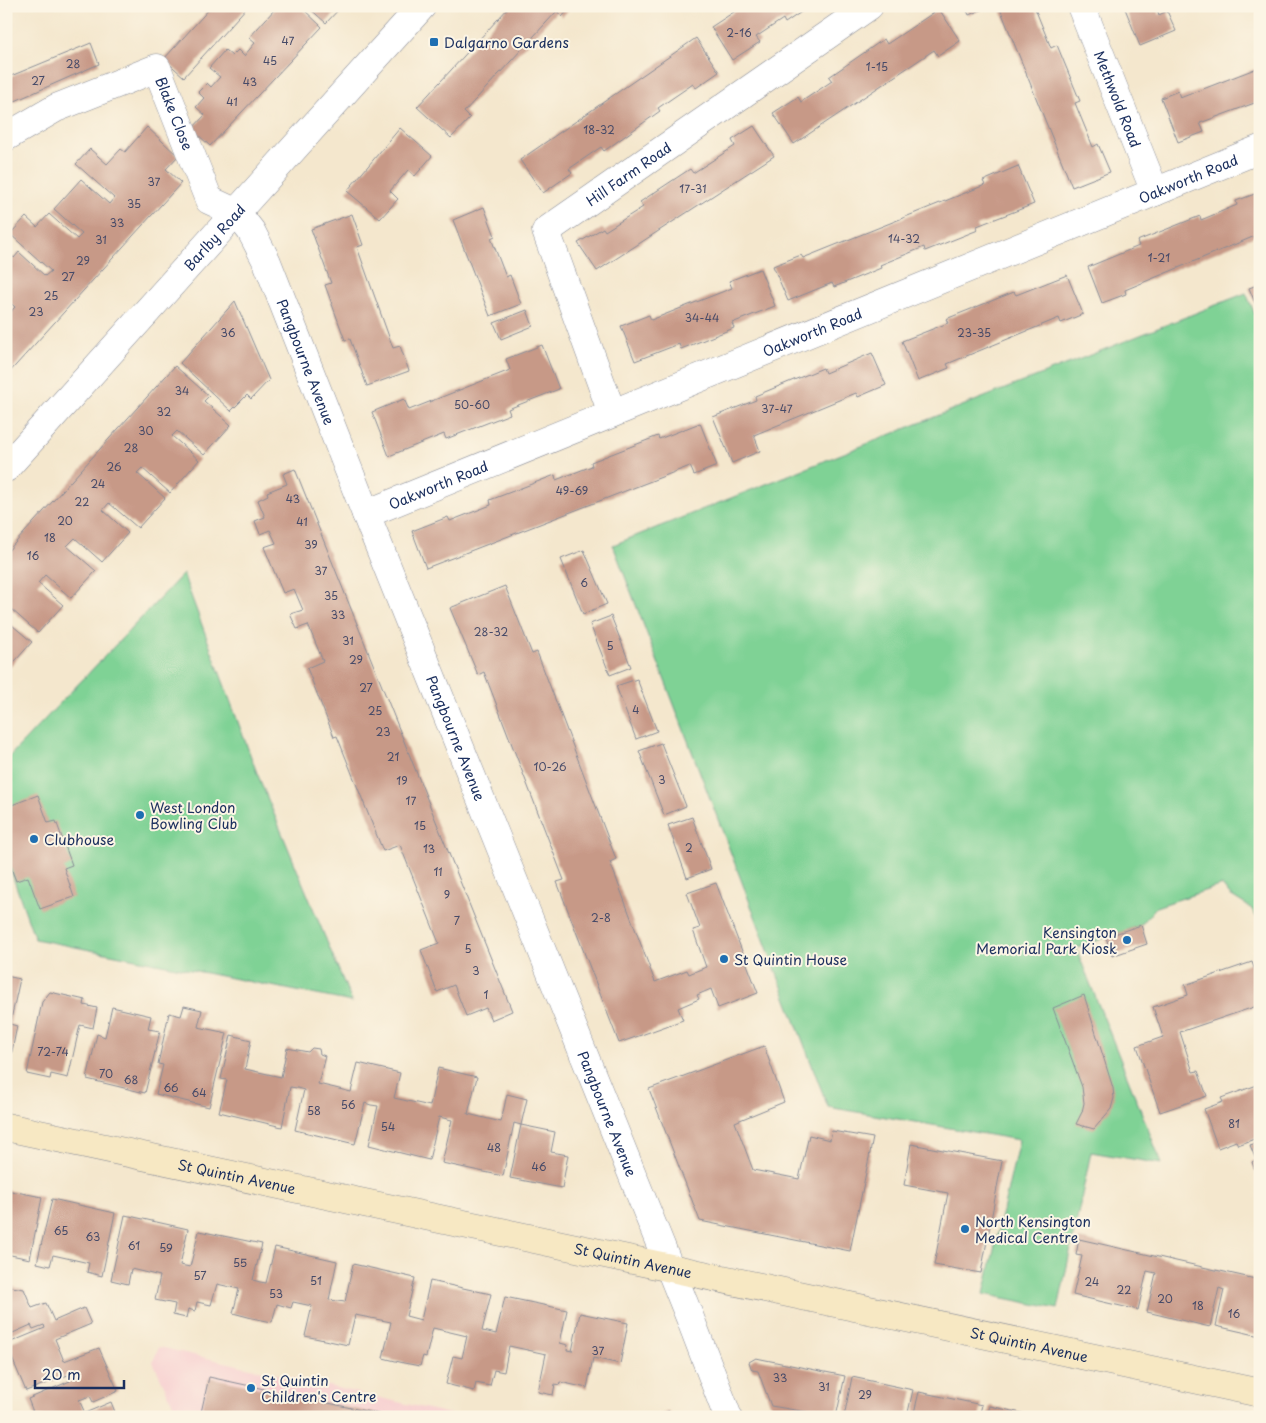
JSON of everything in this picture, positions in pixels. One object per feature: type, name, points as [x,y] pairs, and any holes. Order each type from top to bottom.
[{"type":"main road","name":"St Quintin Avenue","points":[[6,1127],[1260,1393]]},
{"type":"street","name":"Barlby Road","points":[[6,468],[422,6]]},
{"type":"street","name":"Hill Farm Road","points":[[612,413],[546,230],[869,6]]},
{"type":"street","name":"Methwold Road","points":[[1081,6],[1155,192]]},
{"type":"street","name":"Blake Close","points":[[6,137],[56,108],[157,68],[209,200],[236,213]]},
{"type":"street","name":"Oakworth Road","points":[[366,514],[1260,149]]},
{"type":"street","name":"Pangbourne Avenue","points":[[236,213],[251,231],[267,262],[728,1417]]},
{"type":"shaded area","name":"St Quintin Children's Centre","points":[[159,1347],[450,1414],[449,1417],[179,1417],[153,1362]]},
{"type":"green space","points":[[1246,293],[1260,326],[1260,923],[1251,908],[1230,895],[1222,885],[1156,907],[1141,925],[1076,948],[1162,1164],[1091,1152],[1058,1309],[984,1294],[1019,1140],[828,1107],[613,545]]},
{"type":"green space","name":"West London Bowling Club","points":[[183,574],[257,773],[352,1002],[35,939],[6,858],[6,760]]},
{"type":"building","points":[[212,6],[248,6],[184,77],[164,59]]},
{"type":"building","points":[[270,6],[300,6],[322,27],[210,146],[192,129],[205,115],[196,107],[204,98],[198,92],[207,83],[211,87],[220,77],[209,68],[225,50],[232,56],[238,50],[244,56],[255,43],[249,38],[274,10]]},
{"type":"building","points":[[307,6],[342,6],[326,23]]},
{"type":"building","points":[[510,6],[572,6],[562,17],[557,11],[464,112],[470,118],[451,138],[417,107]]},
{"type":"building","points":[[743,6],[810,6],[785,23],[783,19],[756,37],[760,42],[732,60],[711,27]]},
{"type":"building","points":[[965,6],[990,6],[969,15]]},
{"type":"building","points":[[999,6],[1034,6],[1051,48],[1057,45],[1080,101],[1075,103],[1093,147],[1098,144],[1110,172],[1072,187]]},
{"type":"building","points":[[1124,6],[1156,6],[1159,15],[1167,11],[1176,31],[1140,46]]},
{"type":"building","points":[[939,9],[960,41],[938,56],[934,50],[794,144],[773,113],[798,97],[801,102],[832,81],[829,77],[884,39],[887,44]]},
{"type":"building","points":[[696,38],[719,72],[696,88],[693,84],[658,108],[660,111],[604,151],[601,147],[569,169],[572,173],[543,193],[520,160]]},
{"type":"building","points":[[91,43],[99,64],[6,105],[6,78]]},
{"type":"building","points":[[1260,67],[1260,101],[1200,123],[1204,132],[1178,142],[1161,98],[1178,91],[1180,98]]},
{"type":"building","points":[[754,126],[774,156],[597,271],[578,243],[603,228],[605,231],[643,207],[640,202],[690,169],[693,173],[735,146],[732,140]]},
{"type":"building","points":[[147,127],[178,156],[166,169],[181,183],[6,376],[6,317],[15,307],[6,299],[6,250],[14,258],[19,252],[45,276],[51,271],[10,234],[26,217],[37,227],[49,214],[77,239],[82,234],[54,209],[81,179],[109,204],[114,198],[76,164],[90,149],[107,164],[121,149],[125,152]]},
{"type":"building","points":[[400,128],[432,156],[415,176],[408,170],[390,191],[398,199],[380,219],[347,191]]},
{"type":"building","points":[[1018,166],[1034,204],[977,226],[978,230],[925,251],[924,247],[880,265],[881,268],[834,287],[832,283],[788,301],[773,266],[801,255],[803,258],[985,185],[983,181]]},
{"type":"building","points":[[1260,192],[1260,234],[1125,290],[1126,294],[1102,303],[1088,267],[1139,246],[1137,241],[1200,216],[1201,220],[1237,205],[1236,201]]},
{"type":"building","points":[[484,207],[495,236],[491,238],[506,277],[510,275],[521,304],[490,316],[453,220]]},
{"type":"building","points":[[352,214],[363,245],[357,247],[393,348],[400,346],[409,371],[367,386],[350,339],[345,340],[325,285],[331,283],[311,229]]},
{"type":"building","points":[[760,269],[775,306],[732,323],[734,328],[681,349],[679,344],[635,361],[621,326],[649,315],[651,320],[732,288],[729,281]]},
{"type":"building","points":[[1067,275],[1083,314],[1061,323],[1059,318],[947,364],[949,368],[918,381],[902,341],[948,323],[946,319],[1014,292],[1016,295]]},
{"type":"building","points":[[1260,284],[1260,315],[1249,288]]},
{"type":"building","points":[[235,301],[269,380],[251,399],[247,395],[231,411],[180,363]]},
{"type":"building","points":[[527,310],[533,326],[501,339],[494,323]]},
{"type":"building","points":[[542,345],[559,389],[508,409],[510,414],[446,439],[444,434],[389,456],[372,412],[404,399],[409,410],[510,370],[506,359]]},
{"type":"building","points":[[872,353],[886,385],[858,397],[856,393],[754,435],[760,451],[732,463],[713,417],[756,400],[755,396],[823,368],[825,373]]},
{"type":"building","points":[[175,366],[209,396],[204,401],[231,425],[204,455],[177,431],[172,436],[199,460],[170,493],[142,468],[137,473],[165,498],[138,528],[109,503],[103,510],[128,533],[102,562],[75,538],[67,546],[96,571],[71,598],[45,575],[38,583],[63,605],[38,633],[11,609],[6,614],[6,553]]},
{"type":"building","points":[[700,423],[717,466],[694,475],[690,466],[426,568],[412,531],[448,517],[450,521],[491,505],[490,500],[555,475],[556,480],[592,466],[591,462],[658,436],[659,439]]},
{"type":"building","points":[[295,469],[512,1011],[491,1020],[486,1008],[466,1016],[454,985],[437,992],[421,950],[439,943],[400,845],[383,851],[337,736],[334,737],[307,668],[323,661],[308,625],[297,629],[290,614],[303,610],[294,589],[283,593],[264,547],[276,543],[270,530],[260,534],[255,521],[265,517],[258,500],[268,495],[267,492],[287,484],[283,474]]},
{"type":"building","points":[[584,550],[607,604],[583,614],[561,559]]},
{"type":"building","points":[[505,586],[532,654],[537,652],[616,859],[610,862],[655,982],[687,970],[689,974],[706,967],[693,930],[700,928],[687,893],[716,883],[758,993],[718,1008],[711,989],[697,995],[699,999],[678,1008],[683,1020],[619,1043],[557,882],[564,880],[484,672],[478,675],[450,608]]},
{"type":"building","points":[[611,616],[631,667],[610,675],[590,624]]},
{"type":"building","points":[[6,620],[32,642],[8,669],[6,668]]},
{"type":"building","points":[[637,679],[657,731],[636,739],[616,686]]},
{"type":"building","points":[[661,743],[686,806],[664,815],[639,751]]},
{"type":"building","name":"Clubhouse","points":[[38,795],[48,823],[56,821],[72,865],[64,868],[74,897],[40,909],[28,877],[16,881],[6,855],[6,798],[9,806]]},
{"type":"building","points":[[692,817],[711,869],[687,878],[668,825]]},
{"type":"building","name":"Kensington Memorial Park Kiosk","points":[[1141,925],[1147,944],[1112,956],[1106,937]]},
{"type":"building","points":[[1252,962],[1260,985],[1260,1005],[1180,1032],[1193,1072],[1198,1071],[1207,1096],[1160,1112],[1137,1046],[1163,1037],[1153,1007],[1188,995],[1185,985]]},
{"type":"building","points":[[6,976],[20,979],[10,1024],[17,1026],[9,1066],[6,1066]]},
{"type":"building","points":[[50,992],[85,1000],[84,1005],[97,1008],[93,1028],[80,1025],[68,1078],[51,1074],[50,1079],[27,1074],[42,1002]]},
{"type":"building","points":[[1084,995],[1113,1088],[1114,1098],[1111,1109],[1094,1129],[1076,1124],[1084,1103],[1082,1087],[1053,1008]]},
{"type":"building","points":[[184,1006],[202,1010],[198,1027],[227,1033],[209,1107],[156,1094],[163,1065],[158,1064],[169,1013],[181,1016]]},
{"type":"building","points":[[112,1007],[151,1016],[148,1029],[160,1031],[145,1093],[87,1079],[97,1034],[105,1037]]},
{"type":"building","points":[[231,1035],[251,1040],[245,1069],[281,1077],[287,1048],[308,1052],[312,1048],[319,1049],[320,1054],[325,1056],[318,1084],[351,1092],[358,1063],[400,1073],[394,1098],[430,1106],[438,1068],[477,1077],[468,1114],[501,1122],[507,1094],[527,1099],[521,1125],[514,1123],[503,1176],[442,1163],[452,1120],[439,1117],[429,1160],[369,1145],[378,1106],[365,1103],[355,1144],[295,1130],[304,1090],[297,1088],[290,1087],[282,1127],[219,1112],[227,1080],[221,1079]]},
{"type":"building","points":[[764,1046],[784,1102],[735,1122],[753,1170],[799,1179],[809,1135],[830,1140],[832,1131],[873,1138],[850,1251],[700,1221],[649,1089]]},
{"type":"building","points":[[1260,1084],[1260,1137],[1238,1145],[1236,1141],[1218,1148],[1204,1109],[1223,1102],[1221,1098]]},
{"type":"building","points":[[521,1125],[555,1132],[551,1152],[568,1155],[562,1188],[510,1178]]},
{"type":"building","points":[[1260,1142],[1260,1177],[1258,1178],[1252,1162],[1256,1160],[1250,1145]]},
{"type":"building","name":"North Kensington Medical Centre","points":[[911,1144],[1002,1161],[981,1273],[934,1265],[948,1193],[904,1185]]},
{"type":"building","points":[[6,1190],[42,1197],[30,1259],[6,1254]]},
{"type":"building","points":[[52,1199],[115,1213],[102,1276],[87,1272],[89,1263],[53,1255],[50,1266],[37,1263]]},
{"type":"building","points":[[125,1215],[188,1229],[180,1265],[190,1267],[199,1231],[262,1244],[253,1280],[260,1282],[266,1283],[275,1247],[337,1261],[329,1300],[345,1302],[353,1264],[415,1278],[406,1316],[421,1320],[430,1281],[491,1294],[482,1331],[496,1334],[505,1297],[567,1310],[560,1343],[568,1345],[567,1350],[572,1351],[580,1313],[628,1323],[620,1364],[593,1358],[587,1388],[560,1382],[559,1385],[555,1384],[553,1395],[538,1392],[546,1354],[509,1346],[504,1372],[494,1370],[490,1386],[476,1383],[474,1391],[446,1384],[453,1356],[462,1358],[467,1336],[433,1328],[426,1357],[423,1356],[420,1366],[404,1363],[383,1358],[391,1322],[355,1315],[348,1345],[305,1336],[312,1306],[293,1302],[291,1308],[277,1304],[272,1322],[252,1318],[233,1313],[239,1289],[217,1284],[211,1305],[197,1302],[195,1311],[188,1309],[186,1318],[173,1315],[175,1304],[155,1300],[160,1276],[131,1269],[128,1284],[111,1280]]},
{"type":"building","points":[[1079,1239],[1260,1280],[1260,1336],[1216,1326],[1224,1290],[1219,1288],[1210,1327],[1147,1312],[1156,1273],[1147,1271],[1138,1310],[1073,1295],[1082,1256],[1076,1255]]},
{"type":"building","points":[[6,1286],[24,1289],[32,1308],[46,1303],[54,1321],[84,1308],[91,1324],[55,1339],[64,1361],[99,1348],[118,1391],[93,1402],[90,1396],[79,1400],[85,1413],[111,1402],[117,1417],[35,1417],[28,1399],[70,1381],[68,1375],[26,1391],[6,1344],[45,1328],[44,1325],[33,1329],[31,1325],[6,1336]]},
{"type":"building","points":[[756,1358],[845,1376],[836,1417],[806,1417],[807,1412],[771,1406],[758,1371],[752,1370],[749,1362]]},
{"type":"building","points":[[209,1377],[388,1416],[388,1417],[200,1417]]},
{"type":"building","points":[[852,1377],[913,1390],[907,1417],[844,1417]]},
{"type":"building","points":[[919,1392],[982,1405],[979,1417],[913,1417]]},
{"type":"building","points":[[990,1406],[1035,1416],[1035,1417],[987,1417]]},
{"type":"building","points":[[669,1411],[672,1417],[655,1417]]},
{"type":"place","name":"Dalgarno Gardens","points":[[434,42]]},
{"type":"place","name":"West London Bowling Club","points":[[140,815]]},
{"type":"place","name":"Clubhouse","points":[[34,839]]},
{"type":"place","name":"Kensington Memorial Park Kiosk","points":[[1127,940]]},
{"type":"place","name":"St Quintin House","points":[[724,959]]},
{"type":"place","name":"North Kensington Medical Centre","points":[[965,1229]]},
{"type":"place","name":"St Quintin Children's Centre","points":[[251,1388]]}]
